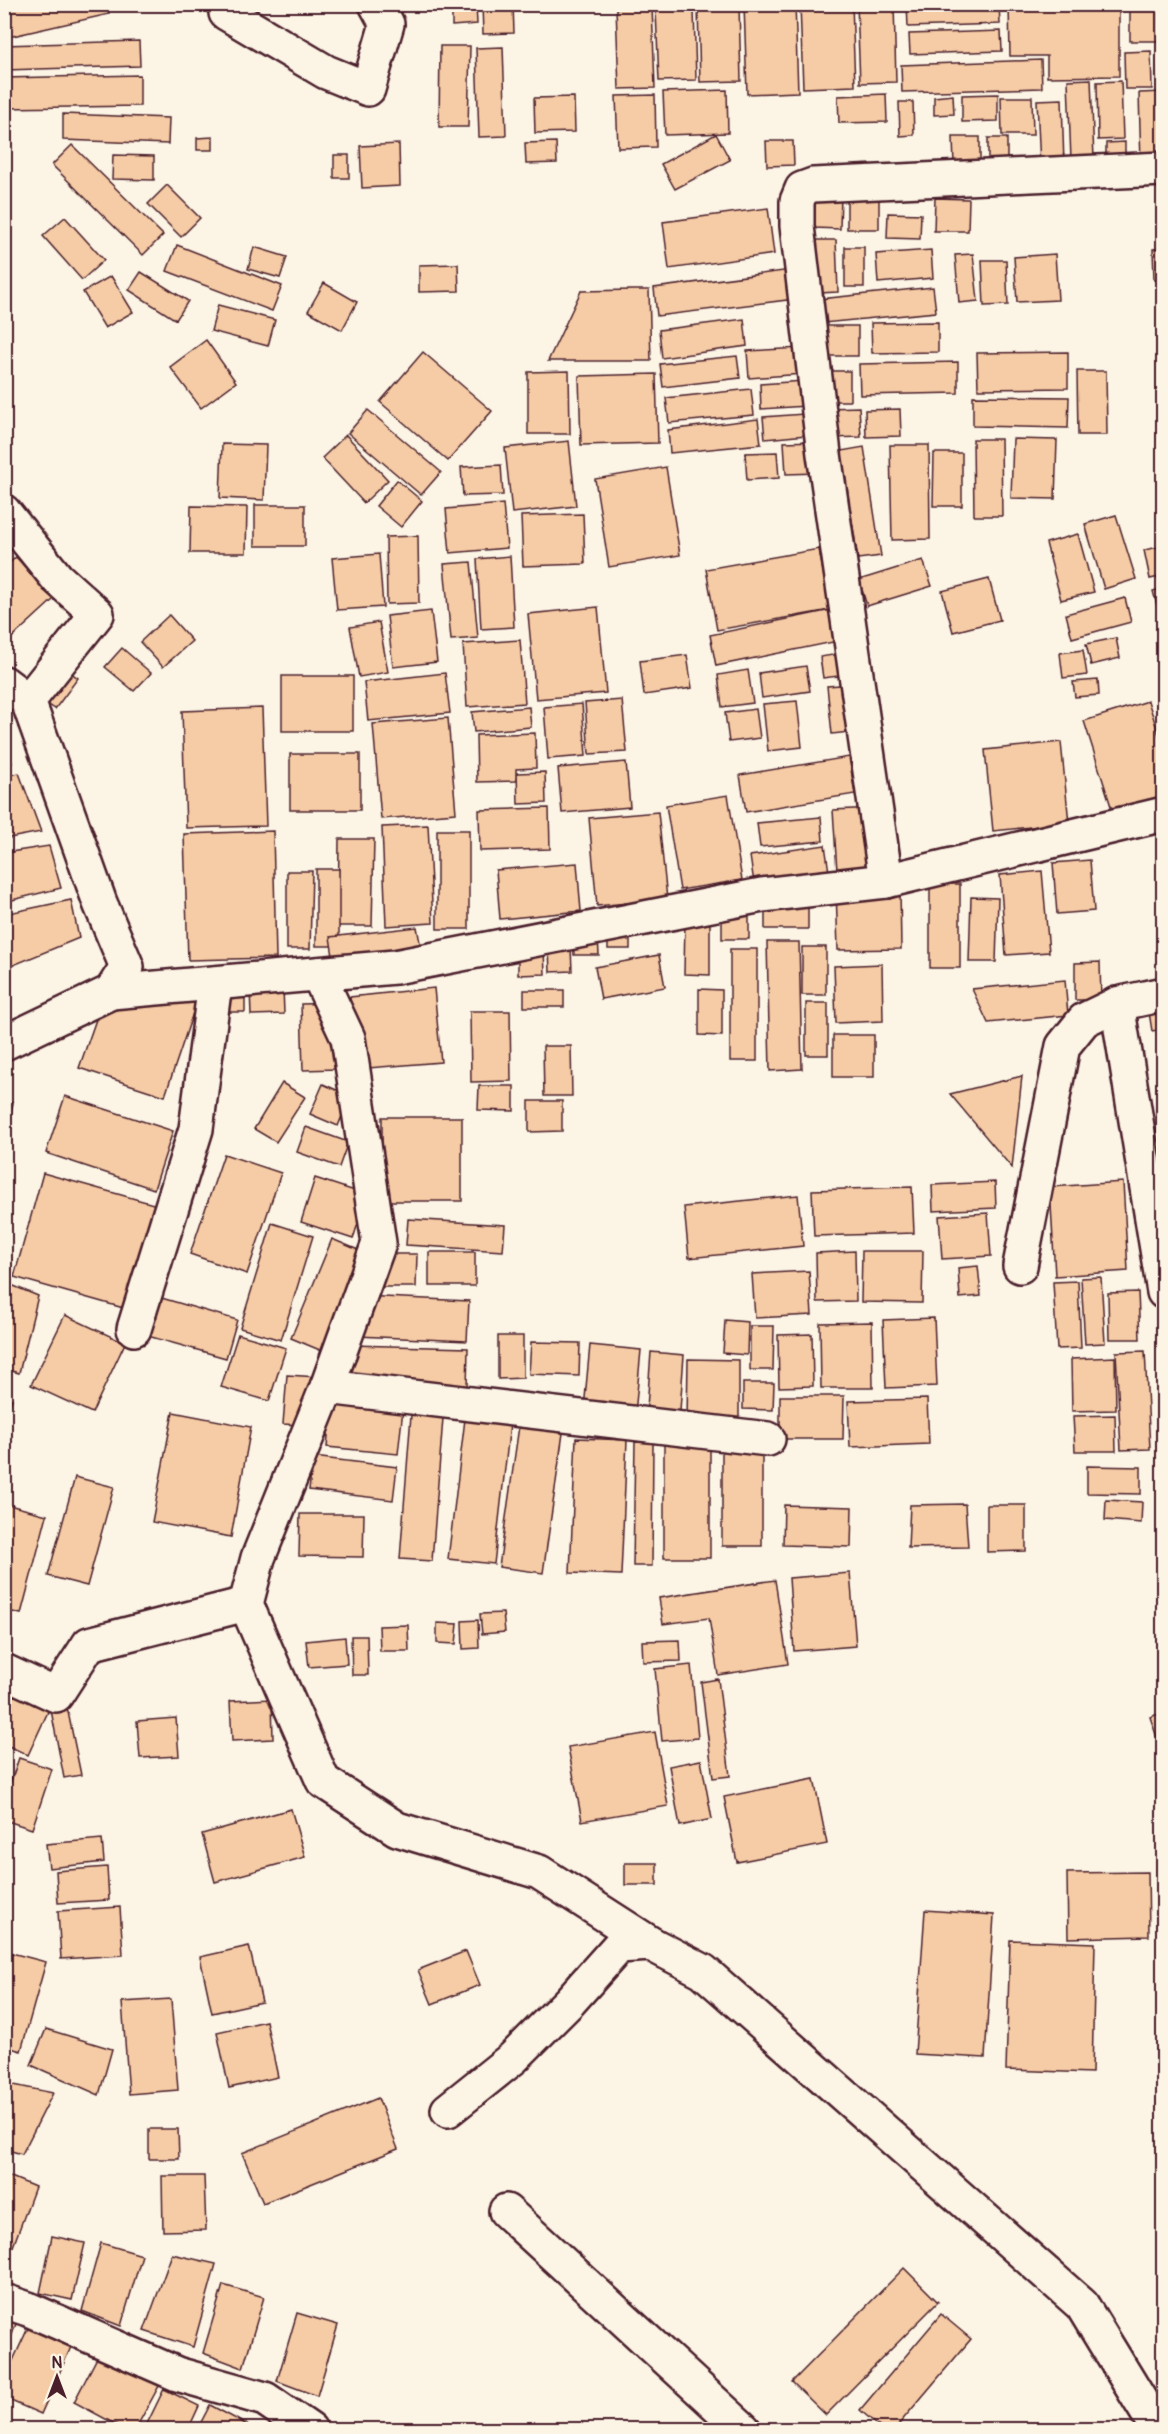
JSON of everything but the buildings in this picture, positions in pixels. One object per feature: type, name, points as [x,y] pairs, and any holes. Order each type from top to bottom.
[{"type":"street","points":[[227,4],[226,13],[326,72],[368,88],[387,24],[376,4]]},
{"type":"street","points":[[886,881],[824,454],[796,226],[796,201],[802,189],[813,185],[1164,170]]},
{"type":"street","points":[[4,512],[57,578],[97,614],[16,692],[128,967],[111,992]]},
{"type":"street","points":[[4,1043],[111,992],[395,967],[762,895],[886,881],[1164,814]]},
{"type":"street","points":[[318,974],[348,1038],[379,1243],[327,1387],[258,1558],[246,1604],[323,1781],[397,1829],[539,1872],[651,1944],[703,1971],[1082,2305],[1149,2415],[1162,2430]]},
{"type":"street","points":[[134,1329],[196,1129],[215,983]]},
{"type":"street","points":[[1020,1266],[1063,1046],[1084,1020],[1117,1004],[1164,994]]},
{"type":"street","points":[[1117,1004],[1164,1292]]},
{"type":"street","points":[[327,1387],[768,1439]]},
{"type":"street","points":[[4,1671],[56,1695],[89,1644],[246,1604]]},
{"type":"street","points":[[448,2110],[513,2058],[569,2002],[619,1946],[651,1944]]},
{"type":"street","points":[[506,2211],[744,2430]]},
{"type":"street","points":[[4,2301],[28,2309],[177,2374],[265,2399],[310,2430]]}]
